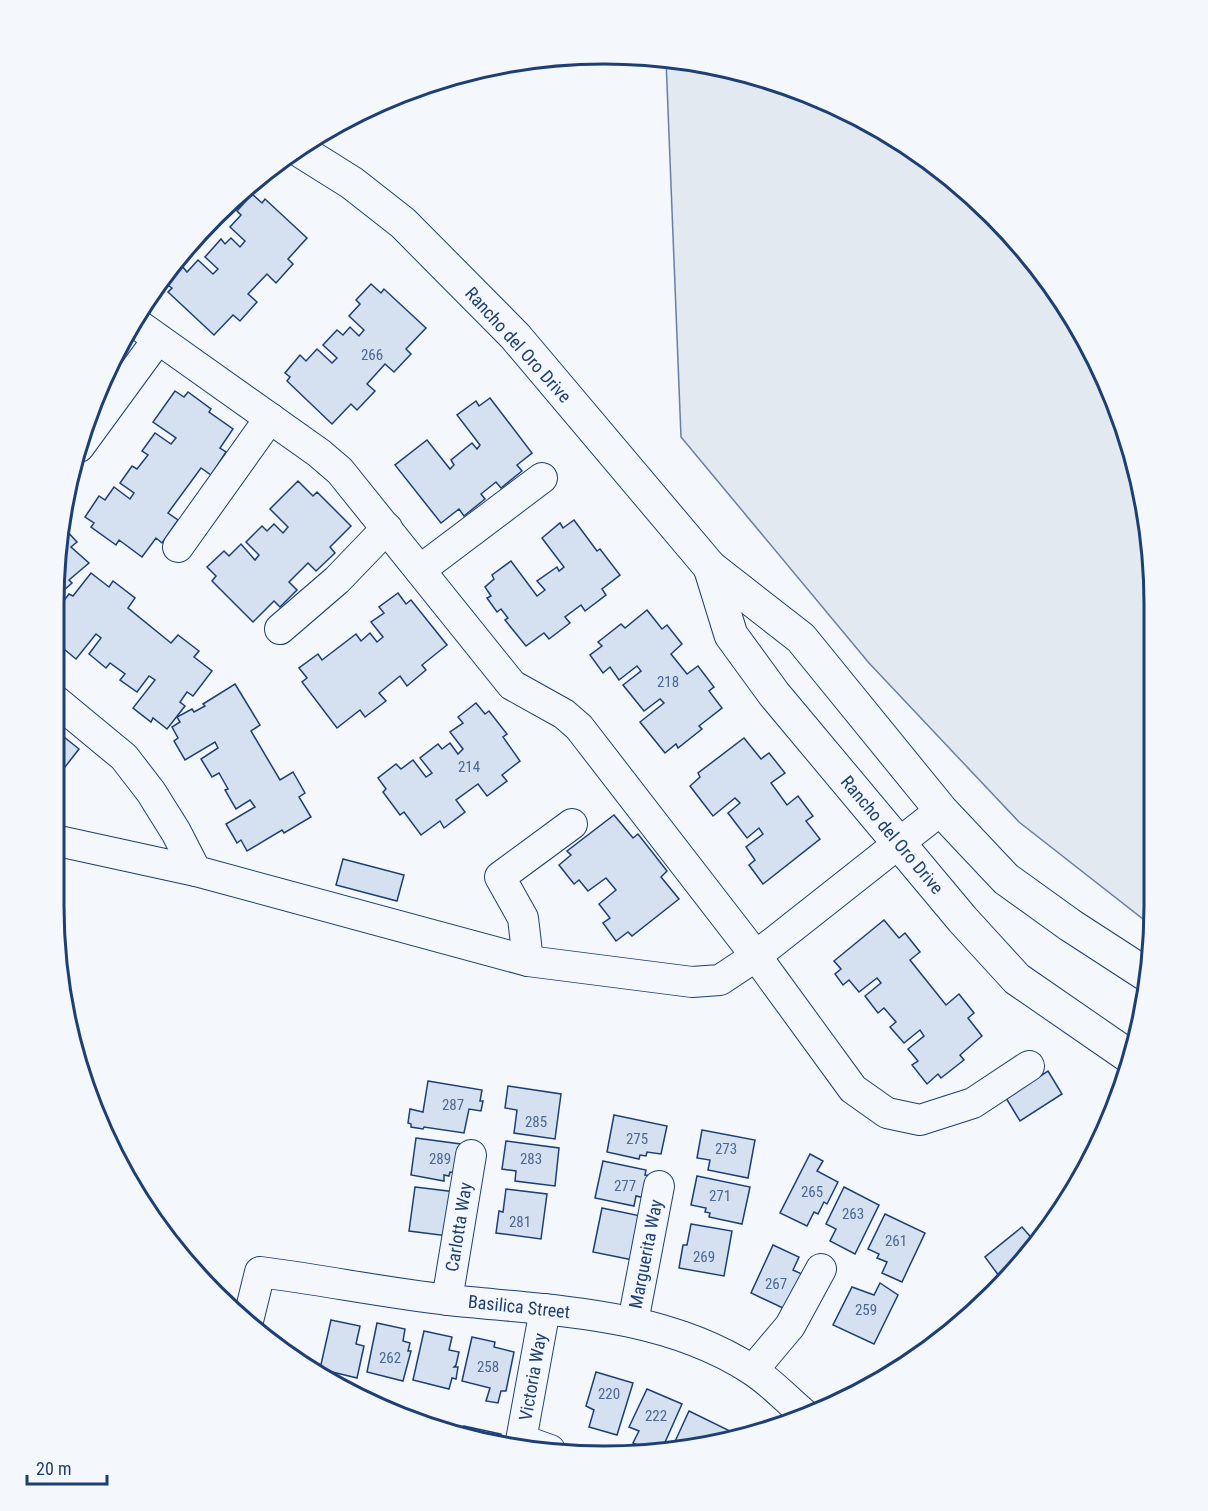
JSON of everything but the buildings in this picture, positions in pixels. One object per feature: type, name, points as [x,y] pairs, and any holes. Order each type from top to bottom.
[{"type":"main road","name":"Rancho del Oro Drive","points":[[306,154],[352,183],[404,223],[515,336],[710,567],[801,638],[941,810],[1006,879],[1070,925],[1140,970]]},
{"type":"main road","name":"Rancho del Oro Drive","points":[[710,567],[731,635],[774,694],[963,920],[1017,979],[1123,1052]]},
{"type":"street","points":[[141,327],[319,453],[340,471],[512,685],[564,714],[579,727],[756,956],[853,1089],[887,1113],[920,1120],[973,1103],[1029,1066]]},
{"type":"street","points":[[96,424],[158,339]]},
{"type":"street","points":[[178,547],[270,418]]},
{"type":"street","points":[[420,570],[542,478]]},
{"type":"street","points":[[280,629],[337,580],[387,528]]},
{"type":"street","points":[[64,707],[124,757],[151,792],[170,822],[196,871]]},
{"type":"street","points":[[64,842],[196,871],[528,960],[692,982],[720,980],[756,956],[941,810]]},
{"type":"street","points":[[528,960],[523,918],[500,877],[572,824]]},
{"type":"street","name":"Carlotta Way","points":[[447,1300],[471,1155]]},
{"type":"street","name":"Marguerita Way","points":[[633,1322],[659,1186]]},
{"type":"street","points":[[753,1370],[790,1326],[821,1269]]},
{"type":"street","name":"Basilica Street","points":[[250,1314],[260,1272],[447,1300],[545,1309],[633,1322],[701,1342],[753,1370],[799,1409]]},
{"type":"street","name":"Victoria Way","points":[[522,1440],[545,1309]]},
{"type":"shaded area","points":[[666,68],[709,75],[777,93],[843,120],[904,155],[960,198],[1010,248],[1053,304],[1071,334],[1088,365],[1115,431],[1125,464],[1139,534],[1144,604],[1143,919],[1019,822],[869,663],[681,437]]}]
